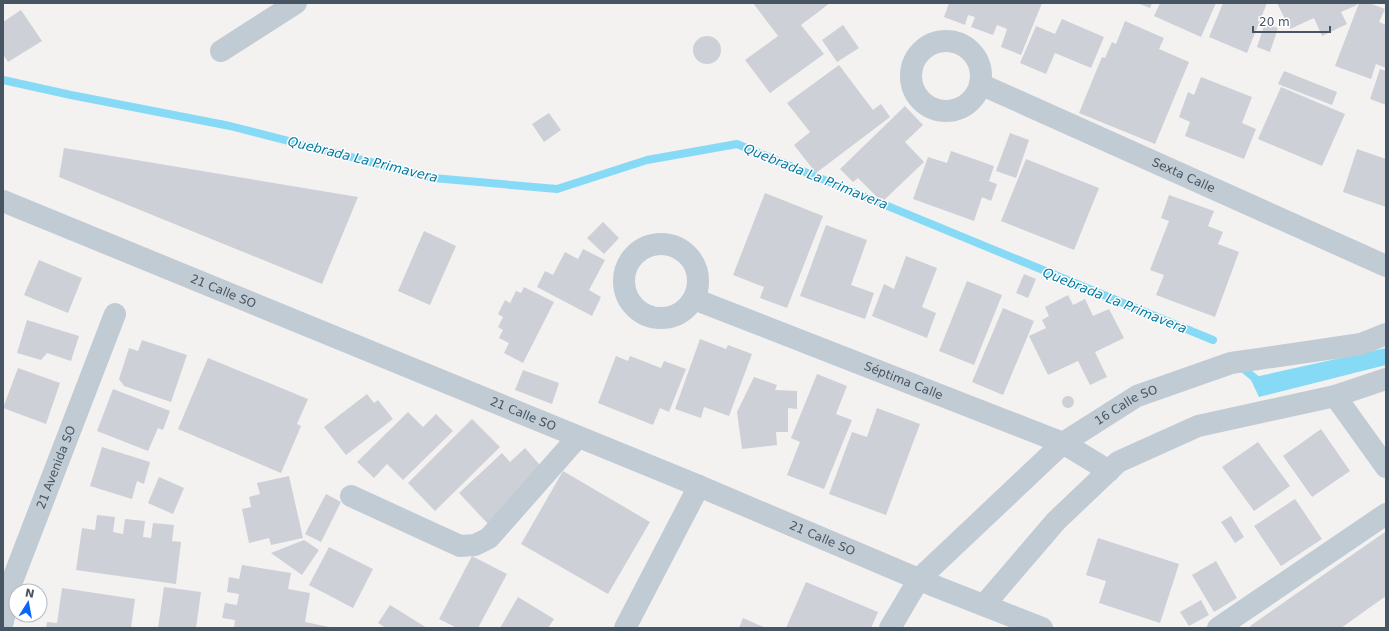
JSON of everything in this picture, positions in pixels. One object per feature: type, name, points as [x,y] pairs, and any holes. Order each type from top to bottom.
[{"type":"street","points":[[220,51],[296,3]]},
{"type":"street","name":"Sexta Calle","points":[[980,84],[1386,266]]},
{"type":"street","name":"21 Calle SO","points":[[3,202],[578,436],[919,579],[1042,628]]},
{"type":"street","name":"Séptima Calle","points":[[694,299],[1063,442],[1109,471]]},
{"type":"street","name":"21 Avenida SO","points":[[3,622],[11,584],[115,314]]},
{"type":"street","name":"16 Calle SO","points":[[890,628],[919,579],[1063,442],[1137,396],[1231,363],[1361,344],[1386,334]]},
{"type":"street","points":[[984,605],[1056,521],[1118,462],[1198,426],[1335,396],[1386,380]]},
{"type":"street","points":[[1335,396],[1386,467]]},
{"type":"street","points":[[351,496],[460,546],[475,545],[489,538],[578,436]]},
{"type":"street","points":[[625,628],[699,486]]},
{"type":"street","points":[[1218,628],[1386,514]]},
{"type":"water","points":[[1386,348],[1386,365],[1259,397],[1250,378]]},
{"type":"building","points":[[753,3],[830,3],[801,25],[824,54],[770,93],[745,60],[778,36]]},
{"type":"building","points":[[949,3],[1042,3],[1021,55],[1001,47],[1007,29],[997,25],[993,35],[971,27],[975,17],[968,15],[965,25],[944,17]]},
{"type":"building","points":[[1137,3],[1152,3],[1150,8]]},
{"type":"building","points":[[1160,3],[1216,3],[1201,37],[1154,16]]},
{"type":"building","points":[[1223,3],[1267,3],[1247,53],[1209,37]]},
{"type":"building","points":[[1277,3],[1356,3],[1357,5],[1341,12],[1347,24],[1322,36],[1314,18],[1290,29]]},
{"type":"building","points":[[1359,3],[1369,3],[1385,9],[1379,22],[1386,25],[1386,68],[1376,64],[1371,79],[1335,66]]},
{"type":"building","points":[[21,10],[42,41],[8,62],[3,54],[3,22]]},
{"type":"building","points":[[1062,19],[1104,37],[1091,68],[1055,53],[1046,74],[1020,63],[1036,26],[1055,34]]},
{"type":"building","points":[[1125,21],[1164,38],[1159,49],[1189,62],[1155,144],[1079,113],[1102,57],[1105,58],[1112,42],[1116,44]]},
{"type":"building","points":[[1265,23],[1278,28],[1270,52],[1257,47]]},
{"type":"building","points":[[843,25],[859,48],[837,62],[822,40]]},
{"type":"building","points":[[707,36],[717,40],[721,50],[717,60],[707,64],[697,60],[693,50],[697,40]]},
{"type":"building","points":[[839,65],[873,110],[881,104],[890,117],[816,173],[794,145],[810,132],[787,103]]},
{"type":"building","points":[[1380,69],[1386,71],[1386,105],[1370,99]]},
{"type":"building","points":[[1284,71],[1337,92],[1332,105],[1278,84]]},
{"type":"building","points":[[1201,77],[1252,97],[1242,123],[1256,129],[1244,159],[1185,136],[1190,122],[1179,117],[1188,92],[1194,95]]},
{"type":"building","points":[[1281,87],[1345,114],[1322,166],[1258,139]]},
{"type":"building","points":[[905,106],[923,125],[905,142],[924,162],[882,202],[858,178],[853,182],[840,169]]},
{"type":"building","points":[[549,113],[561,130],[544,142],[532,124]]},
{"type":"building","points":[[1010,133],[1029,140],[1016,178],[996,171]]},
{"type":"building","points":[[64,148],[358,197],[322,284],[59,177]]},
{"type":"building","points":[[1357,149],[1386,159],[1386,207],[1343,192]]},
{"type":"building","points":[[951,151],[994,166],[989,181],[997,184],[991,201],[982,197],[974,221],[913,199],[928,157],[947,163]]},
{"type":"building","points":[[1026,159],[1099,188],[1074,250],[1001,221]]},
{"type":"building","points":[[765,193],[823,216],[787,308],[760,298],[764,287],[733,275]]},
{"type":"building","points":[[1169,195],[1214,211],[1208,226],[1223,232],[1218,244],[1239,252],[1215,317],[1156,295],[1164,275],[1150,270],[1169,221],[1161,218]]},
{"type":"building","points":[[603,222],[619,238],[604,254],[587,238]]},
{"type":"building","points":[[826,225],[867,240],[851,285],[874,293],[865,319],[800,296]]},
{"type":"building","points":[[424,231],[456,246],[430,305],[398,291]]},
{"type":"building","points":[[583,249],[605,260],[589,290],[601,297],[592,316],[537,287],[545,271],[553,275],[565,252],[578,259]]},
{"type":"building","points":[[906,256],[937,268],[922,307],[936,313],[927,338],[872,316],[884,284],[894,289]]},
{"type":"building","points":[[39,260],[82,278],[68,313],[24,295]]},
{"type":"building","points":[[1024,274],[1036,279],[1028,298],[1016,293]]},
{"type":"building","points":[[967,281],[1002,295],[974,365],[939,351]]},
{"type":"building","points":[[524,287],[554,302],[523,363],[504,353],[509,343],[499,338],[503,330],[498,327],[503,317],[498,314],[505,300],[510,303],[516,291],[521,293]]},
{"type":"building","points":[[1068,295],[1073,305],[1085,299],[1093,316],[1109,309],[1124,338],[1095,352],[1107,377],[1090,385],[1078,361],[1048,375],[1029,336],[1046,328],[1042,320],[1049,316],[1045,307]]},
{"type":"building","points":[[1003,308],[1034,321],[1003,395],[972,382]]},
{"type":"building","points":[[27,320],[79,336],[71,361],[47,353],[41,360],[17,353]]},
{"type":"building","points":[[700,339],[726,349],[728,345],[752,354],[729,416],[704,407],[701,418],[675,409]]},
{"type":"building","points":[[142,340],[187,355],[171,402],[124,386],[119,379],[129,348],[138,351]]},
{"type":"building","points":[[616,356],[628,361],[630,356],[661,368],[664,361],[686,369],[669,412],[660,408],[653,425],[598,403]]},
{"type":"building","points":[[208,358],[308,399],[297,424],[301,426],[281,473],[178,429]]},
{"type":"building","points":[[18,368],[60,383],[46,424],[3,408]]},
{"type":"building","points":[[523,370],[559,383],[552,404],[515,390]]},
{"type":"building","points":[[817,374],[847,386],[836,414],[852,420],[824,489],[787,475],[800,442],[791,438]]},
{"type":"building","points":[[754,377],[777,385],[775,390],[797,391],[797,409],[788,408],[788,432],[776,432],[777,445],[742,449],[737,412]]},
{"type":"building","points":[[113,389],[170,411],[163,430],[158,428],[148,451],[97,431]]},
{"type":"building","points":[[367,394],[374,403],[378,400],[393,419],[346,455],[324,427]]},
{"type":"building","points":[[1070,396],[1073,397],[1073,407],[1066,408],[1063,407],[1062,400],[1063,397]]},
{"type":"building","points":[[877,408],[920,424],[886,515],[829,494],[852,432],[867,437]]},
{"type":"building","points":[[408,412],[423,427],[436,414],[453,431],[403,480],[387,464],[374,478],[357,462]]},
{"type":"building","points":[[472,419],[500,447],[435,511],[408,483]]},
{"type":"building","points":[[1321,429],[1350,471],[1312,497],[1283,456]]},
{"type":"building","points":[[1258,442],[1290,486],[1254,511],[1222,467]]},
{"type":"building","points":[[102,447],[150,462],[144,484],[137,481],[132,499],[90,486]]},
{"type":"building","points":[[525,448],[546,472],[489,525],[459,493],[502,453],[510,462]]},
{"type":"building","points":[[563,471],[650,522],[608,594],[521,544]]},
{"type":"building","points":[[289,476],[303,538],[271,545],[269,538],[249,543],[242,509],[251,507],[249,497],[260,494],[257,483]]},
{"type":"building","points":[[159,477],[184,488],[173,514],[148,503]]},
{"type":"building","points":[[326,494],[341,502],[321,542],[305,534]]},
{"type":"building","points":[[1295,499],[1322,539],[1281,566],[1254,526]]},
{"type":"building","points":[[97,515],[115,517],[113,532],[123,534],[125,519],[145,521],[143,537],[151,538],[153,523],[174,525],[172,541],[181,542],[176,584],[76,570],[82,528],[95,530]]},
{"type":"building","points":[[1231,516],[1244,537],[1235,543],[1221,522]]},
{"type":"building","points":[[1385,532],[1386,596],[1341,628],[1252,628],[1250,626]]},
{"type":"building","points":[[1098,538],[1179,564],[1160,623],[1099,603],[1106,581],[1086,575]]},
{"type":"building","points":[[304,540],[319,550],[302,575],[271,553]]},
{"type":"building","points":[[329,547],[373,569],[353,608],[309,585]]},
{"type":"building","points":[[472,556],[507,574],[478,628],[457,628],[439,619]]},
{"type":"building","points":[[1216,561],[1237,598],[1214,612],[1192,575]]},
{"type":"building","points":[[242,565],[291,573],[288,589],[310,593],[305,622],[334,628],[234,628],[235,620],[222,618],[225,603],[237,605],[239,594],[227,592],[229,577],[239,579]]},
{"type":"building","points":[[806,582],[878,612],[871,628],[786,628]]},
{"type":"building","points":[[164,587],[201,592],[196,628],[158,628]]},
{"type":"building","points":[[62,588],[135,599],[131,628],[46,628],[48,622],[57,623]]},
{"type":"building","points":[[518,597],[554,619],[548,628],[500,628]]},
{"type":"building","points":[[1201,600],[1209,615],[1189,626],[1180,612]]},
{"type":"building","points":[[390,605],[427,628],[386,628],[378,623]]},
{"type":"building","points":[[743,618],[766,628],[739,628]]},
{"type":"waterway","name":"Quebrada La Primavera","points":[[3,80],[230,126],[433,178],[557,189],[647,160],[737,144],[1213,340]]},
{"type":"waterway","name":"Quebrada La Primavera","points":[[1240,366],[1262,384]]}]
